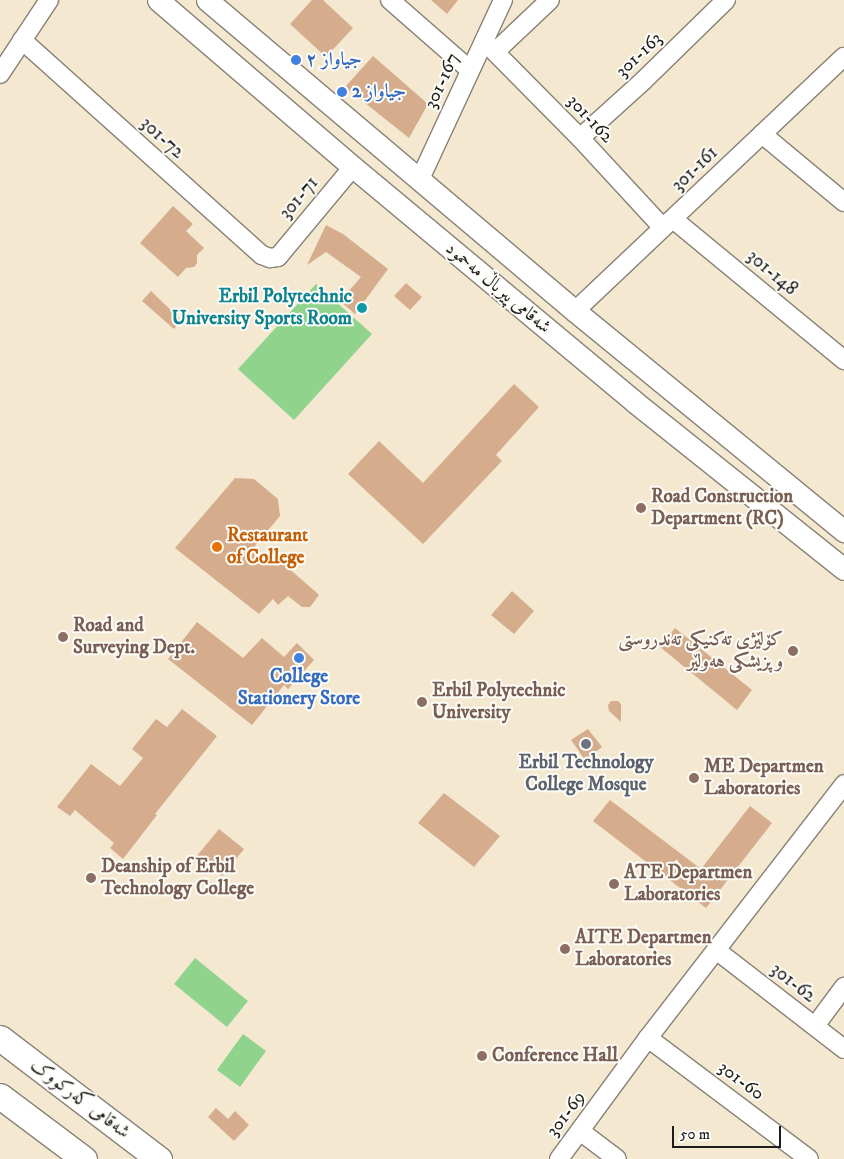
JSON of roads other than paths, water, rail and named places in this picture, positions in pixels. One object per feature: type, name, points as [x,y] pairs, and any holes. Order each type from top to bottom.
[{"type":"highway","name":"شەقامی کەرکووک","points":[[0,1038],[159,1159]]},
{"type":"highway","points":[[0,1096],[81,1158]]},
{"type":"main road","name":"شەقامی پیرباڵ مەحمود","points":[[158,0],[353,167],[636,403],[844,569]]},
{"type":"main road","name":"شەقامی پیرباڵ مەحمود","points":[[214,2],[574,311],[844,531]]},
{"type":"main road","points":[[809,540],[828,518]]},
{"type":"street","points":[[0,74],[49,0]]},
{"type":"street","points":[[390,0],[470,70]]},
{"type":"street","name":"301-167","points":[[420,179],[470,70],[490,46],[503,0]]},
{"type":"street","points":[[490,46],[550,0]]},
{"type":"street","name":"301-163","points":[[580,138],[643,81],[726,0]]},
{"type":"street","name":"301-72","points":[[22,40],[262,255],[270,258],[278,257]]},
{"type":"street","name":"301-162","points":[[490,46],[668,224]]},
{"type":"street","name":"301-161","points":[[574,311],[844,56]]},
{"type":"street","points":[[762,134],[844,202]]},
{"type":"street","name":"301-71","points":[[278,257],[353,167]]},
{"type":"street","name":"301-148","points":[[668,224],[844,360]]},
{"type":"street","name":"301-69","points":[[559,1159],[648,1038],[844,784]]},
{"type":"street","name":"301-62","points":[[716,950],[844,1049]]},
{"type":"street","points":[[815,1026],[844,988]]},
{"type":"street","name":"301-60","points":[[648,1038],[809,1159]]},
{"type":"street","points":[[580,1131],[617,1159]]},
{"type":"place","name":"جیاواز ٢","points":[[296,60]]},
{"type":"place","name":"جیاواز 2","points":[[342,92]]},
{"type":"place","name":"Erbil Polytechnic University Sports Room","points":[[362,308]]},
{"type":"place","name":"Road Construction Department (RC)","points":[[641,508]]},
{"type":"place","name":"Restaurant of College","points":[[217,547]]},
{"type":"place","name":"Road and Surveying Dept.","points":[[63,637]]},
{"type":"place","name":"کۆلێژی تەکنیکی تەندروستی و پزیشکی هەولێر","points":[[793,651]]},
{"type":"place","name":"College Stationery Store","points":[[299,658]]},
{"type":"place","name":"Erbil Polytechnic University","points":[[422,702]]},
{"type":"place","name":"Erbil Technology College Mosque","points":[[586,744]]},
{"type":"place","name":"ME Departmen Laboratories","points":[[694,778]]},
{"type":"place","name":"Deanship of Erbil Technology College","points":[[91,878]]},
{"type":"place","name":"ATE Departmen Laboratories","points":[[614,884]]},
{"type":"place","name":"AITE Departmen Laboratories","points":[[565,949]]},
{"type":"place","name":"Conference Hall","points":[[482,1056]]}]
